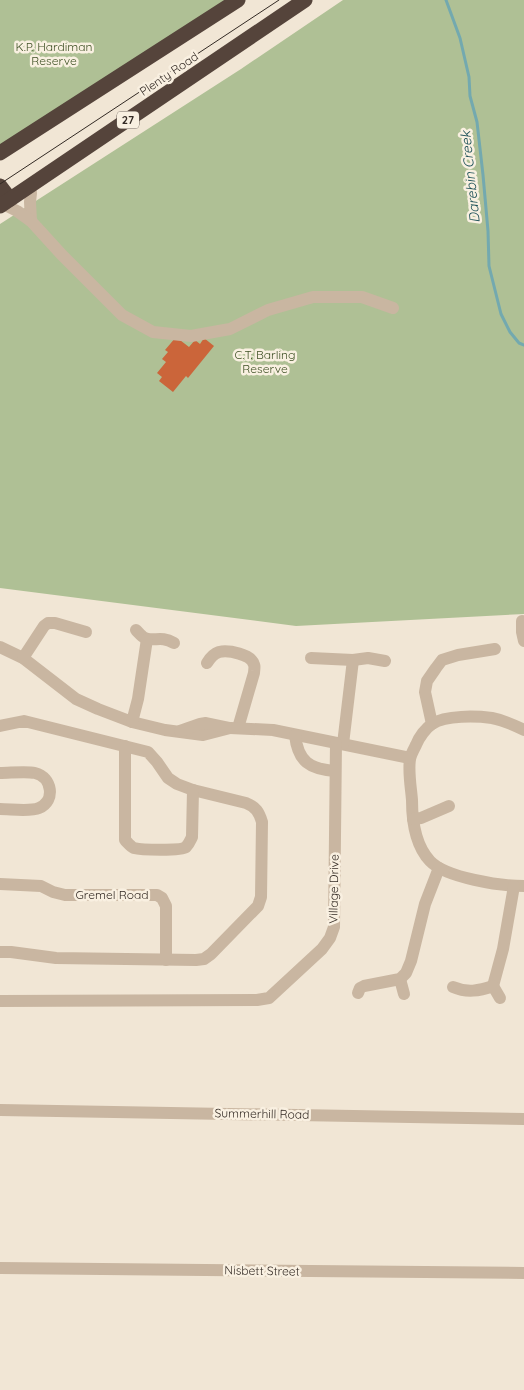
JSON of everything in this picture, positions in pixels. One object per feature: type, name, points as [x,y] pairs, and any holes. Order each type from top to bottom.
[{"type":"highway","name":"Plenty Road","points":[[0,153],[238,0]]},
{"type":"highway","name":"Plenty Road","points":[[4,203],[304,0]]},
{"type":"highway","points":[[0,186],[4,203]]},
{"type":"street","points":[[30,186],[31,221]]},
{"type":"street","points":[[4,203],[31,221],[122,315],[153,332],[191,336],[230,330],[268,310],[313,297],[362,297],[393,308]]},
{"type":"street","points":[[522,621],[524,641]]},
{"type":"street","points":[[23,658],[44,626],[48,623],[55,623],[86,632]]},
{"type":"street","points":[[136,630],[147,639],[168,639],[174,643]]},
{"type":"street","points":[[132,722],[138,699],[147,639]]},
{"type":"street","points":[[0,647],[23,658],[76,699],[132,722],[178,732],[206,723],[234,728],[273,730],[410,758]]},
{"type":"street","points":[[432,724],[425,692],[427,681],[442,660],[458,655],[495,649]]},
{"type":"street","points":[[207,663],[212,656],[220,652],[243,655],[252,660],[254,673],[234,728]]},
{"type":"street","points":[[311,658],[353,660],[368,658],[385,660]]},
{"type":"street","name":"Village Drive","points":[[0,1000],[257,1000],[269,998],[322,949],[330,938],[334,927],[335,771],[353,660]]},
{"type":"street","points":[[500,998],[493,986],[519,886],[468,878],[439,868],[430,862],[420,846],[414,830],[410,758],[418,740],[432,724],[445,719],[493,718],[505,721],[524,730]]},
{"type":"street","points":[[0,726],[24,721],[148,752],[168,778],[177,784],[254,806],[259,812],[262,822],[262,897],[258,906],[204,959],[56,958],[0,952]]},
{"type":"street","points":[[295,735],[296,744],[304,761],[313,767],[335,771]]},
{"type":"street","points":[[125,746],[125,840],[129,845],[136,848],[177,850],[189,844],[192,837],[194,790]]},
{"type":"street","points":[[0,773],[35,773],[47,781],[50,796],[42,807],[35,809],[0,809]]},
{"type":"street","points":[[413,819],[422,818],[449,806]]},
{"type":"street","points":[[358,993],[360,988],[364,986],[400,979],[406,973],[411,961],[425,904],[439,868]]},
{"type":"street","name":"Gremel Road","points":[[0,884],[41,886],[65,895],[157,895],[162,898],[166,906],[166,960]]},
{"type":"street","points":[[400,979],[404,994]]},
{"type":"street","points":[[453,987],[461,990],[476,991],[493,986]]},
{"type":"street","name":"Summerhill Road","points":[[0,1110],[524,1119]]},
{"type":"street","name":"Nisbett Street","points":[[0,1268],[524,1273]]},
{"type":"green space","name":"K.P. Hardiman Reserve","points":[[0,0],[234,0],[0,153]]},
{"type":"green space","name":"C.T. Barling Reserve","points":[[343,0],[524,0],[524,614],[296,626],[0,588],[0,224],[241,69]]},
{"type":"building","points":[[176,337],[189,347],[195,340],[200,344],[204,338],[214,346],[188,378],[186,376],[173,392],[159,381],[162,377],[157,373],[166,362],[162,359],[168,352],[165,350]]},
{"type":"waterway","name":"Darebin Creek","points":[[446,0],[460,38],[469,77],[470,96],[477,122],[488,231],[489,266],[501,314],[510,332],[519,343],[524,345]]},
{"type":"tram line","points":[[0,184],[279,0]]}]
